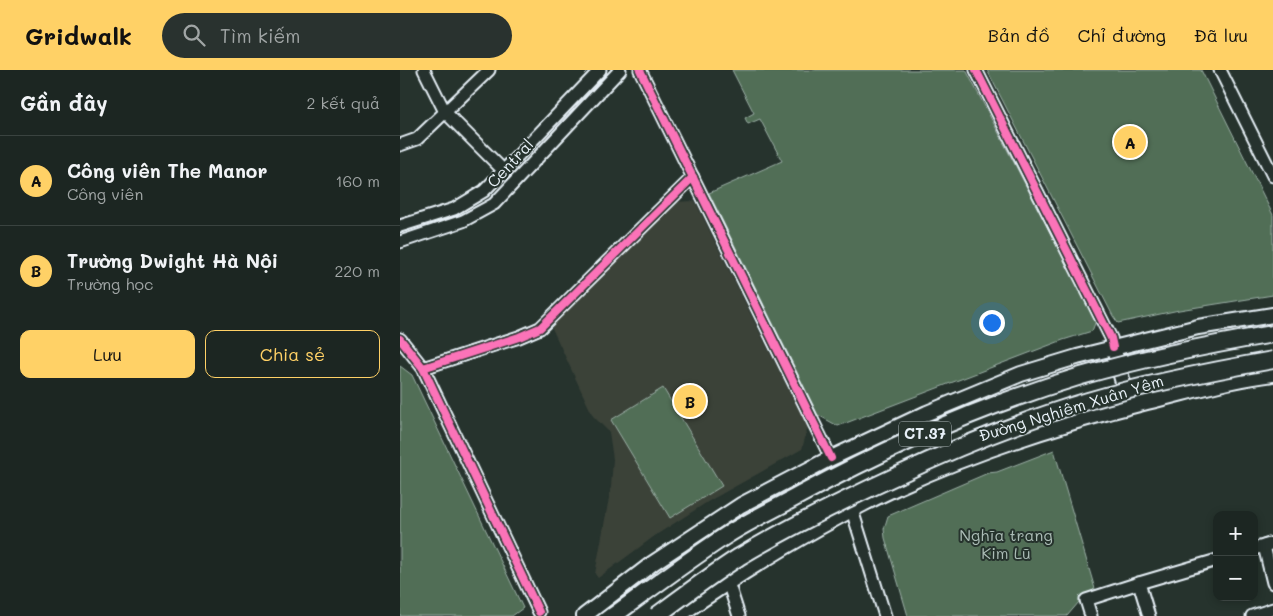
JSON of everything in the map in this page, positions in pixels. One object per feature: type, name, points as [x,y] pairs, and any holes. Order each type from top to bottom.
[{"type":"highway","name":"CT.37","points":[[613,616],[726,536],[838,475],[925,434],[1016,398],[1081,376],[1220,343],[1273,334]]},
{"type":"highway","name":"CT.37","points":[[656,616],[739,558],[849,498],[936,457],[1024,422],[1088,401],[1224,368],[1273,360]]},
{"type":"main road","points":[[584,616],[653,563],[741,505],[831,458],[927,413],[1021,374],[1113,347],[1198,327],[1273,315]]},
{"type":"main road","points":[[1113,347],[1130,406]]},
{"type":"main road","name":"Đường Nghiêm Xuân Yêm","points":[[678,616],[728,582],[852,510],[901,486],[1009,442],[1130,406],[1219,383],[1273,374]]},
{"type":"street","points":[[424,70],[445,112],[505,172]]},
{"type":"street","points":[[400,146],[417,139],[489,70]]},
{"type":"street","name":"Central","points":[[400,226],[454,209],[484,192],[600,70]]},
{"type":"street","name":"Central","points":[[400,242],[463,221],[494,204],[620,70]]},
{"type":"street","points":[[640,70],[831,458]]},
{"type":"street","points":[[976,70],[1099,313],[1111,338],[1113,347]]},
{"type":"street","points":[[1220,70],[1273,176]]},
{"type":"street","points":[[423,368],[519,337],[540,328],[693,177]]},
{"type":"street","points":[[400,338],[423,368],[539,612]]},
{"type":"street","points":[[852,510],[885,616]]},
{"type":"street","points":[[1264,546],[1273,583]]},
{"type":"street","points":[[1091,616],[1086,600],[1213,561]]},
{"type":"street","points":[[728,582],[739,616]]},
{"type":"street","points":[[1139,583],[1149,616]]},
{"type":"street","points":[[1252,616],[1273,609]]},
{"type":"shaded area","points":[[695,201],[808,427],[802,449],[709,501],[656,535],[598,578],[595,574],[611,487],[613,459],[609,432],[593,416],[551,326],[673,202]]},
{"type":"green space","points":[[732,70],[966,70],[1096,321],[1092,331],[1063,340],[838,426],[818,415],[709,193],[782,161],[760,119],[748,124],[745,118],[754,113]]},
{"type":"green space","points":[[987,70],[1201,70],[1273,215],[1273,295],[1179,310],[1118,323]]},
{"type":"green space","points":[[400,366],[412,375],[523,608],[512,616],[400,616]]},
{"type":"green space","points":[[663,388],[722,486],[670,518],[611,420]]},
{"type":"green space","name":"Nghĩa trang Kim Lũ","points":[[1054,450],[1095,589],[1085,595],[1067,616],[908,616],[885,538],[884,529],[888,516],[988,473],[997,472]]},
{"type":"cycle path","points":[[640,70],[831,458]]},
{"type":"cycle path","points":[[976,70],[1111,338],[1113,347]]},
{"type":"cycle path","points":[[423,368],[519,337],[540,328],[693,177]]},
{"type":"cycle path","points":[[400,339],[423,368],[539,612]]},
{"type":"place","name":"Công viên The Manor","points":[[1130,142]]},
{"type":"place","name":"Trường Dwight Hà Nội","points":[[690,401]]}]
